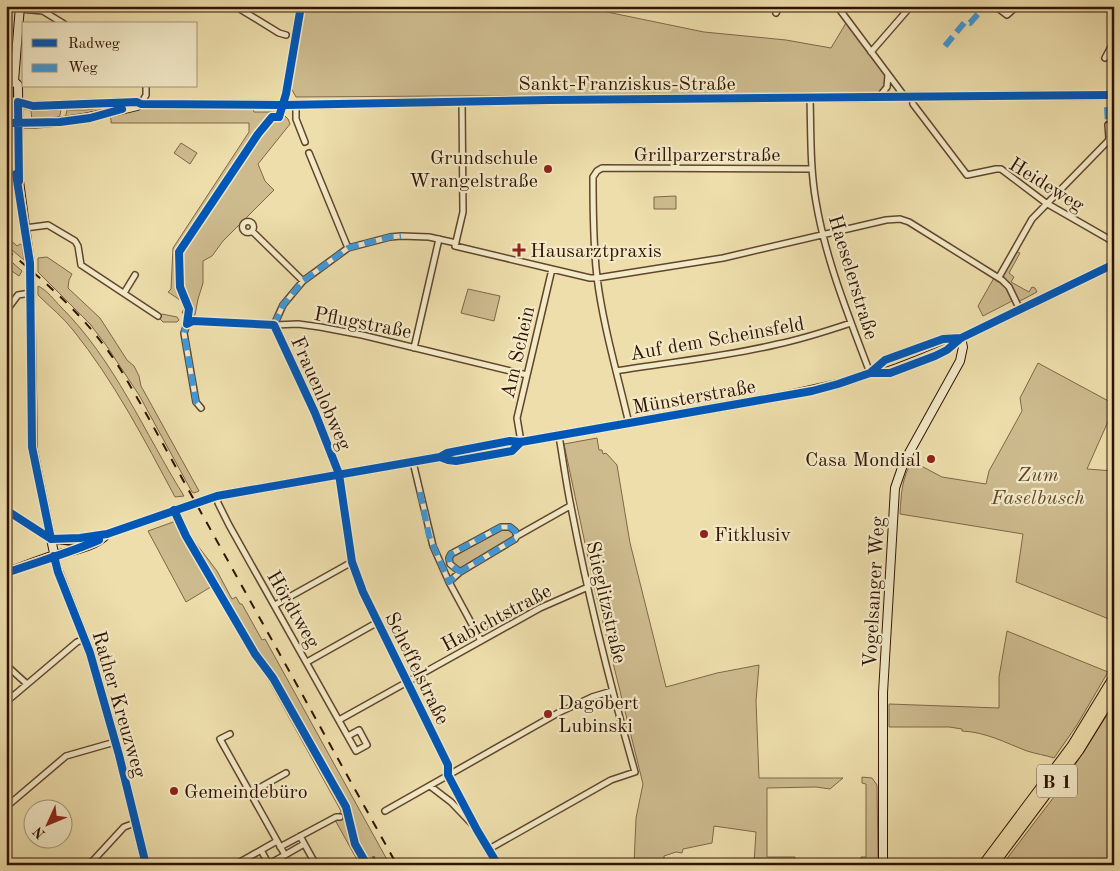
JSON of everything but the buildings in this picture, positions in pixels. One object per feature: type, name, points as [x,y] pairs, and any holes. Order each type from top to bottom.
[{"type":"main road","points":[[8,90],[20,8]]},
{"type":"main road","points":[[10,81],[18,86],[18,114]]},
{"type":"main road","name":"Rather Kreuzweg","points":[[8,90],[7,105],[11,123],[14,164],[19,181],[30,263],[32,447],[58,572],[85,639],[115,742],[146,865]]},
{"type":"main road","name":"Sankt-Franziskus-Straße","points":[[11,123],[60,122],[90,118],[141,104],[1114,96]]},
{"type":"main road","name":"Sankt-Franziskus-Straße","points":[[7,105],[18,102],[33,106],[137,102],[141,104]]},
{"type":"main road","points":[[11,123],[18,114],[33,106]]},
{"type":"main road","points":[[59,106],[63,107],[65,112],[60,122]]},
{"type":"main road","name":"Münsterstraße","points":[[50,539],[68,540],[107,534],[217,496],[440,457],[447,453],[510,441],[521,442],[559,436],[812,391],[870,373],[890,373],[935,356],[947,350],[961,338],[1114,264]]},
{"type":"main road","name":"Münsterstraße","points":[[870,373],[885,360],[943,339],[961,338]]},
{"type":"main road","name":"Vogelsanger Weg","points":[[883,865],[884,686],[895,488],[904,462],[960,361],[963,347],[961,338]]},
{"type":"main road","name":"Münsterstraße","points":[[6,573],[77,549],[102,539],[107,534]]},
{"type":"main road","name":"B 1","points":[[983,865],[1072,746],[1114,676]]},
{"type":"main road","name":"B 1","points":[[993,865],[1065,769],[1114,693]]},
{"type":"street","points":[[236,6],[279,33],[286,35]]},
{"type":"street","points":[[776,13],[780,6]]},
{"type":"street","name":"Heideweg","points":[[837,6],[968,176],[996,168],[1001,169],[1046,203],[1114,242]]},
{"type":"street","points":[[871,52],[911,6]]},
{"type":"street","points":[[995,6],[1007,15],[1018,6]]},
{"type":"street","points":[[20,8],[43,11],[61,22]]},
{"type":"street","points":[[1105,58],[1114,41]]},
{"type":"street","points":[[879,97],[887,86],[888,74]]},
{"type":"street","points":[[141,104],[146,95],[146,88]]},
{"type":"street","name":"Haeselerstraße","points":[[810,98],[812,169],[822,236],[836,285],[870,373]]},
{"type":"street","points":[[456,245],[463,212],[462,101]]},
{"type":"street","points":[[296,104],[296,119],[304,142]]},
{"type":"street","points":[[999,277],[1032,220],[1046,203],[1112,138],[1108,125]]},
{"type":"street","points":[[309,153],[348,248]]},
{"type":"street","name":"Grillparzerstraße","points":[[597,278],[593,177],[602,168],[812,169]]},
{"type":"street","points":[[274,325],[283,306],[303,281],[348,248],[390,237],[439,239],[456,245],[590,278],[597,278],[693,264],[886,220],[902,219],[999,277],[1009,287],[1020,310]]},
{"type":"street","points":[[25,228],[48,225],[75,241],[78,246],[81,265],[158,316]]},
{"type":"street","points":[[252,231],[303,281]]},
{"type":"street","points":[[414,348],[439,239]]},
{"type":"street","name":"Am Schein","points":[[521,442],[517,418],[552,268]]},
{"type":"street","points":[[124,293],[135,276]]},
{"type":"street","points":[[597,278],[629,424]]},
{"type":"street","points":[[6,311],[18,295],[30,293]]},
{"type":"street","name":"Pflugstraße","points":[[201,408],[196,402],[184,333],[187,324],[193,321],[274,325],[298,324],[320,327],[528,375]]},
{"type":"street","name":"Auf dem Scheinsfeld","points":[[616,371],[725,355],[777,345],[851,323]]},
{"type":"street","name":"Frauenlobweg","points":[[274,325],[315,414],[339,474]]},
{"type":"street","name":"Stieglitzstraße","points":[[489,849],[611,780],[635,772],[612,691],[588,587],[570,506],[559,436]]},
{"type":"street","points":[[413,462],[429,536],[449,582],[481,641]]},
{"type":"street","name":"Scheffelstraße","points":[[339,474],[352,562],[363,592],[448,765],[448,775],[498,865]]},
{"type":"street","name":"Hördtweg","points":[[217,496],[218,503],[229,525],[348,736]]},
{"type":"street","points":[[449,582],[460,572],[497,551],[517,536],[570,506]]},
{"type":"street","points":[[6,510],[50,539]]},
{"type":"street","points":[[439,560],[501,527],[513,528],[517,536]]},
{"type":"street","points":[[450,554],[450,564],[460,572]]},
{"type":"street","points":[[275,605],[352,562]]},
{"type":"street","name":"Habichtstraße","points":[[340,720],[540,608],[588,587]]},
{"type":"street","points":[[307,662],[378,622]]},
{"type":"street","points":[[6,702],[77,642],[85,639]]},
{"type":"street","points":[[6,665],[27,684]]},
{"type":"street","points":[[385,811],[571,706],[612,691]]},
{"type":"street","points":[[230,734],[220,740],[285,855]]},
{"type":"street","points":[[6,807],[66,756],[115,742]]},
{"type":"street","points":[[250,793],[286,772]]},
{"type":"street","points":[[430,786],[451,802],[477,830]]},
{"type":"street","points":[[280,847],[336,817],[340,817]]},
{"type":"street","points":[[89,865],[124,827],[135,823]]},
{"type":"street","points":[[300,836],[316,865]]},
{"type":"street","points":[[230,865],[240,862],[277,841]]},
{"type":"street","points":[[261,850],[269,864],[304,844]]},
{"type":"green space","points":[[303,6],[578,6],[704,32],[786,40],[831,48],[846,23],[884,74],[886,83],[878,93],[296,97],[291,88]]},
{"type":"green space","points":[[111,106],[65,119],[67,110],[86,110]]},
{"type":"green space","points":[[146,106],[229,106],[253,109],[254,112],[281,112],[290,124],[258,164],[265,181],[274,190],[223,241],[212,256],[203,261],[203,283],[195,315],[182,313],[186,304],[168,292],[171,289],[173,248],[249,132],[249,123],[111,123],[111,119],[107,115]]},
{"type":"green space","points":[[61,110],[57,119],[32,120],[31,111]]},
{"type":"green space","points":[[181,143],[197,153],[190,164],[174,153]]},
{"type":"green space","points":[[676,196],[676,209],[654,209],[654,197]]},
{"type":"green space","points":[[6,236],[17,246],[22,245],[24,260],[6,245]]},
{"type":"green space","points":[[1016,251],[1020,253],[1009,273],[1014,277],[1011,282],[1029,292],[1032,287],[1035,288],[1037,292],[1018,302],[1002,276]]},
{"type":"green space","points":[[6,257],[22,271],[19,276],[6,267]]},
{"type":"green space","points":[[47,257],[72,274],[68,288],[100,318],[127,360],[134,366],[141,386],[199,491],[192,492],[139,395],[106,345],[90,324],[38,272],[38,258]]},
{"type":"green space","points":[[995,276],[1005,285],[1012,301],[983,316],[978,306]]},
{"type":"green space","points":[[38,286],[53,298],[97,350],[128,398],[184,496],[175,497],[128,411],[102,369],[69,325],[38,295]]},
{"type":"green space","points":[[468,289],[500,296],[494,321],[461,313]]},
{"type":"green space","points":[[162,314],[177,317],[179,320],[177,322],[163,322],[159,318]]},
{"type":"green space","name":"Zum Faselbusch","points":[[1038,363],[1114,404],[1114,408],[1087,469],[1114,471],[1114,621],[1016,582],[1023,534],[900,514],[904,480],[912,461],[942,477],[986,484],[989,471],[1022,411],[1020,398]]},
{"type":"green space","points":[[597,438],[599,450],[602,450],[603,454],[606,453],[617,465],[630,543],[666,687],[717,673],[759,665],[756,701],[759,778],[843,778],[830,789],[816,787],[767,788],[767,857],[795,857],[794,864],[754,863],[756,832],[714,826],[712,843],[683,849],[682,853],[676,852],[664,856],[664,865],[634,865],[636,818],[643,784],[594,586],[564,444]]},
{"type":"green space","points":[[176,521],[214,585],[186,602],[148,531]]},
{"type":"green space","points":[[504,529],[511,530],[513,538],[460,568],[452,563],[453,557]]},
{"type":"green space","points":[[188,533],[217,571],[232,599],[236,597],[240,604],[242,604],[262,640],[265,639],[390,865],[378,865],[374,856],[377,865],[360,865],[335,820],[341,811]]},
{"type":"green space","points":[[1007,631],[1108,672],[1077,725],[1054,758],[1027,751],[988,736],[962,731],[962,729],[949,727],[889,727],[889,704],[999,708],[999,677]]},
{"type":"green space","points":[[1114,704],[1114,865],[1002,865],[1057,793]]},
{"type":"green space","points":[[862,777],[872,778],[877,785],[878,860],[871,865],[861,865],[861,857],[866,857],[866,784],[862,783]]},
{"type":"waterway","points":[[373,857],[378,865]]},
{"type":"tram line","points":[[197,500],[227,492],[791,394],[833,384],[875,371],[956,339],[1114,262]]},
{"type":"tram line","points":[[6,512],[54,542],[76,545],[87,543],[189,506]]},
{"type":"tram line","points":[[56,537],[71,538],[98,534]]},
{"type":"railway","points":[[6,249],[57,293],[80,317],[119,367],[397,865]]},
{"type":"marked path","points":[[945,46],[965,22],[970,23],[985,6]]},
{"type":"marked path","points":[[1107,107],[1108,125]]},
{"type":"marked path","points":[[274,325],[283,305],[303,281],[348,248],[401,236]]},
{"type":"marked path","points":[[187,321],[184,333],[196,402],[201,408]]},
{"type":"marked path","points":[[420,492],[429,536],[449,582],[460,572],[515,539],[517,536],[515,531],[510,527],[501,527],[451,554],[449,558],[450,564],[460,572]]},
{"type":"cycle path","points":[[301,6],[286,94],[279,117],[272,117],[258,134],[179,252],[180,287],[189,309],[187,324],[193,321],[274,325],[315,413],[339,474],[352,562],[363,592],[448,765],[448,775],[498,865]]},
{"type":"cycle path","points":[[19,181],[18,102],[33,106],[137,102],[141,104],[285,105],[549,100],[1114,95]]},
{"type":"cycle path","points":[[11,123],[60,122],[90,118],[122,109]]},
{"type":"cycle path","points":[[16,174],[30,263],[32,447],[51,539]]},
{"type":"cycle path","points":[[6,510],[51,539],[80,538],[107,534],[217,496],[440,457],[447,453],[510,441],[521,442],[812,391],[870,373],[890,373],[935,356],[947,350],[961,338],[1114,264]]},
{"type":"cycle path","points":[[870,373],[885,360],[943,339],[961,338]]},
{"type":"cycle path","points":[[440,457],[456,461],[512,451],[521,442]]},
{"type":"cycle path","points":[[174,510],[186,536],[255,654],[273,678],[346,807],[355,844],[367,865]]},
{"type":"cycle path","points":[[6,573],[99,540]]},
{"type":"cycle path","points":[[54,556],[58,572],[90,653],[119,755],[146,865]]},
{"type":"place","name":"Grundschule Wrangelstraße","points":[[548,169]]},
{"type":"place","name":"Hausarztpraxis","points":[[519,250]]},
{"type":"place","name":"Casa Mondial","points":[[931,459]]},
{"type":"place","name":"Fitklusiv","points":[[704,534]]},
{"type":"place","name":"Dagobert Lubinski","points":[[548,714]]},
{"type":"place","name":"Gemeindebüro","points":[[174,791]]}]
